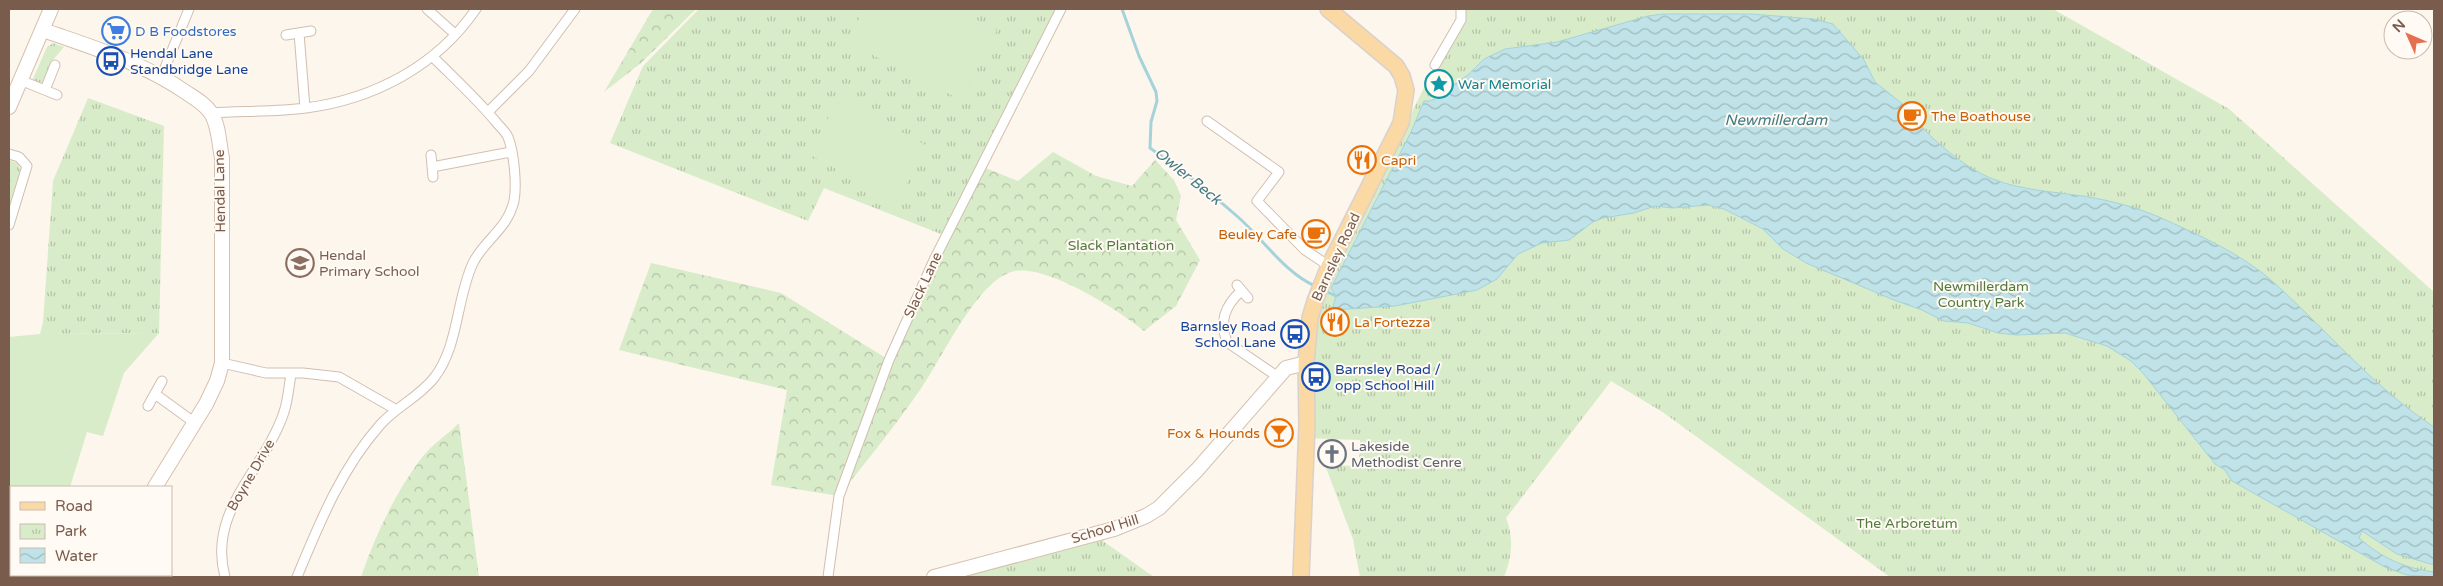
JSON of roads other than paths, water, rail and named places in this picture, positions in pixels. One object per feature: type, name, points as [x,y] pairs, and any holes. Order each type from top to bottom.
[{"type":"main road","name":"Barnsley Road","points":[[1300,577],[1307,424],[1306,363],[1310,318],[1329,266],[1393,142],[1401,122],[1406,90],[1402,76],[1396,66],[1328,9]]},
{"type":"street","points":[[9,107],[51,9]]},
{"type":"street","points":[[162,75],[188,9]]},
{"type":"street","points":[[427,9],[455,34]]},
{"type":"street","points":[[43,30],[162,75],[201,102],[211,113],[305,108],[347,100],[369,93],[390,83],[433,57],[476,9]]},
{"type":"street","points":[[488,112],[529,70],[574,9]]},
{"type":"street","name":"Slack Lane","points":[[828,577],[839,496],[889,360],[932,264],[1062,9]]},
{"type":"street","points":[[1435,65],[1460,20],[1461,9]]},
{"type":"street","points":[[286,35],[311,31]]},
{"type":"street","points":[[299,33],[305,108]]},
{"type":"street","points":[[297,577],[319,524],[348,469],[380,425],[396,409],[421,391],[434,378],[443,363],[450,347],[467,276],[474,260],[509,217],[514,200],[515,180],[508,137],[488,112],[433,57]]},
{"type":"street","points":[[45,90],[55,66]]},
{"type":"street","points":[[20,80],[57,95]]},
{"type":"street","name":"Hendal Lane","points":[[156,486],[195,423],[217,381],[222,363],[222,158],[216,126],[211,113]]},
{"type":"street","points":[[1207,121],[1279,172],[1257,201],[1305,250],[1329,266]]},
{"type":"street","points":[[432,167],[511,152]]},
{"type":"street","points":[[9,154],[19,157],[27,166],[9,225]]},
{"type":"street","points":[[431,155],[433,176]]},
{"type":"street","points":[[1242,291],[1227,307],[1223,320],[1227,342],[1278,377]]},
{"type":"street","points":[[222,363],[266,373],[302,373],[339,377],[396,409]]},
{"type":"street","name":"School Hill","points":[[934,577],[1104,532],[1146,516],[1159,508],[1185,482],[1286,368],[1306,363]]},
{"type":"street","name":"Boyne Drive","points":[[225,577],[221,543],[228,514],[260,462],[280,420],[291,374]]},
{"type":"street","points":[[148,406],[162,381]]},
{"type":"street","points":[[155,394],[195,423]]},
{"type":"water","name":"Newmillerdam","points":[[1663,14],[1751,14],[1814,19],[1833,24],[1864,60],[1875,82],[1905,106],[1909,123],[1913,126],[1921,126],[1945,149],[1974,170],[2015,186],[2093,198],[2141,210],[2218,245],[2259,270],[2370,376],[2434,427],[2434,565],[2397,554],[2362,531],[2359,538],[2376,551],[2394,561],[2413,568],[2434,572],[2434,577],[2407,575],[2385,567],[2232,481],[2225,470],[2215,464],[2143,373],[2131,361],[2107,346],[2065,333],[2017,335],[1998,333],[1968,323],[1944,321],[1922,310],[1806,263],[1783,249],[1763,229],[1724,209],[1708,205],[1673,208],[1655,206],[1634,213],[1603,218],[1593,222],[1569,240],[1542,243],[1518,254],[1497,279],[1477,290],[1395,306],[1332,310],[1336,296],[1331,288],[1411,132],[1424,101],[1430,101],[1442,96],[1484,59],[1505,49],[1557,42],[1648,16]]},
{"type":"waterway","name":"Owler Beck","points":[[1122,9],[1139,56],[1156,92],[1157,101],[1151,122],[1150,148],[1217,199],[1238,217],[1294,273],[1315,286]]},
{"type":"waterway","name":"Owler Beck","points":[[1323,290],[1336,296]]},
{"type":"place","name":"D B Foodstores","points":[[116,31]]},
{"type":"place","name":"Hendal Lane Standbridge Lane","points":[[111,61]]},
{"type":"place","name":"War Memorial","points":[[1439,84]]},
{"type":"place","name":"The Boathouse","points":[[1912,116]]},
{"type":"place","name":"Capri","points":[[1362,160]]},
{"type":"place","name":"Beuley Cafe","points":[[1316,234]]},
{"type":"place","name":"Hendal Primary School","points":[[300,263]]},
{"type":"place","name":"La Fortezza","points":[[1335,322]]},
{"type":"place","name":"Barnsley Road School Lane","points":[[1295,334]]},
{"type":"place","name":"Barnsley Road / opp School Hill","points":[[1316,377]]},
{"type":"place","name":"Fox & Hounds","points":[[1279,433]]},
{"type":"place","name":"Lakeside Methodist Cenre","points":[[1332,454]]},
{"type":"park label","name":"Slack Plantation","points":[[1121,245]]},
{"type":"park label","name":"Newmillerdam Country Park","points":[[1981,294]]},
{"type":"park label","name":"The Arboretum","points":[[1907,523]]}]
